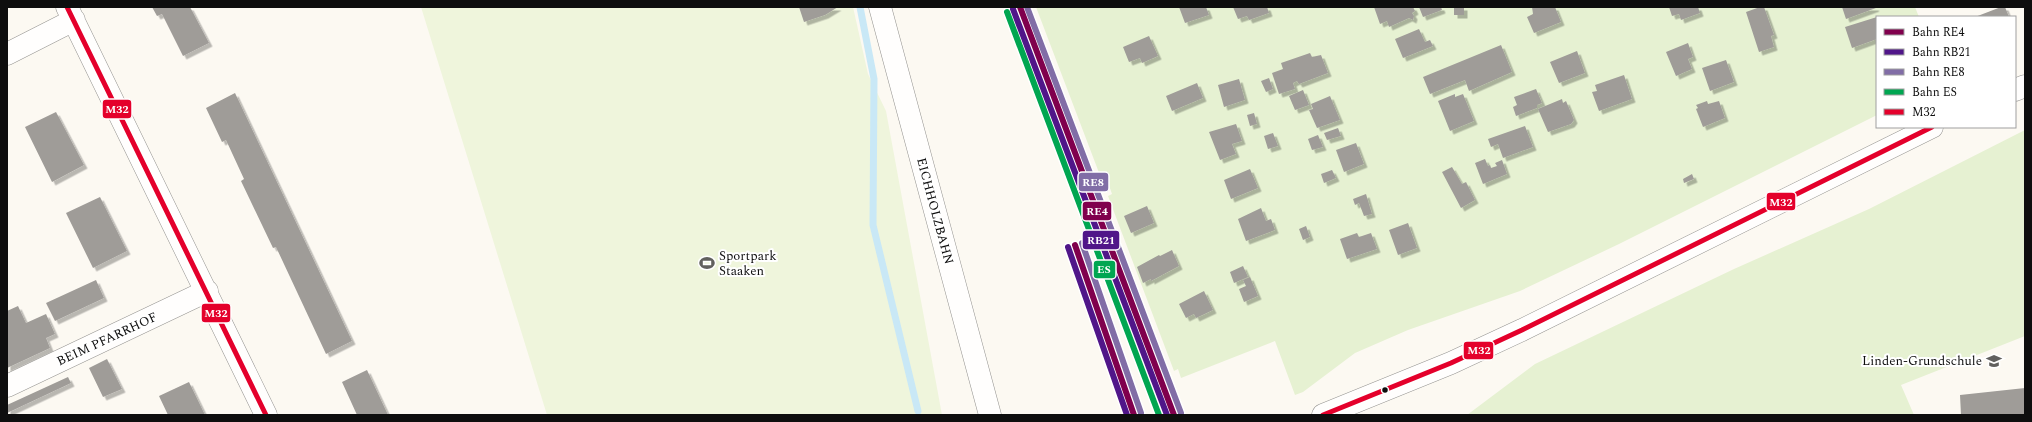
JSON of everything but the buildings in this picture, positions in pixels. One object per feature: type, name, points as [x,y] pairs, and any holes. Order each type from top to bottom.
[{"type":"street","name":"EICHHOLZBAHN","points":[[880,7],[990,415]]},
{"type":"street","points":[[7,54],[70,13],[207,291],[266,415]]},
{"type":"street","points":[[1323,415],[1451,363],[1522,330],[1930,128]]},
{"type":"street","name":"BEIM PFARRHOF","points":[[7,386],[207,291]]},
{"type":"green space","name":"Sportpark Staaken","points":[[421,7],[853,7],[868,74],[886,111],[942,415],[547,415]]},
{"type":"green space","points":[[1036,7],[1915,7],[1919,16],[1876,16],[1876,116],[1619,244],[1520,291],[1408,330],[1355,353],[1303,392],[1295,395],[1275,341],[1181,378],[1178,369],[1174,371],[1108,196],[1112,194],[1106,177],[1101,178]]},
{"type":"green space","points":[[2025,130],[2025,336],[1901,385],[1914,415],[1467,415],[1535,364],[1734,269],[1869,209]]},
{"type":"waterway","points":[[860,7],[874,79],[873,225],[918,411]]},
{"type":"rail line","name":"RE4","points":[[1020,7],[1174,415]]},
{"type":"rail line","name":"RE8","points":[[1027,7],[1181,413]]},
{"type":"rail line","name":"RB21","points":[[1013,9],[1167,415]]},
{"type":"rail line","name":"ES","points":[[1007,12],[1159,415]]},
{"type":"rail line","name":"RE8","points":[[1082,243],[1141,413]]},
{"type":"rail line","name":"RE4","points":[[1075,245],[1134,415]]},
{"type":"rail line","name":"RB21","points":[[1068,247],[1127,415]]},
{"type":"transit line","name":"M32","points":[[67,7],[266,415]]},
{"type":"transit line","name":"M32","points":[[1323,415],[1451,363],[1522,330],[1930,128]]},
{"type":"place","name":"Sportpark Staaken","points":[[707,263]]},
{"type":"place","name":"Linden-Grundschule","points":[[1994,361]]}]
